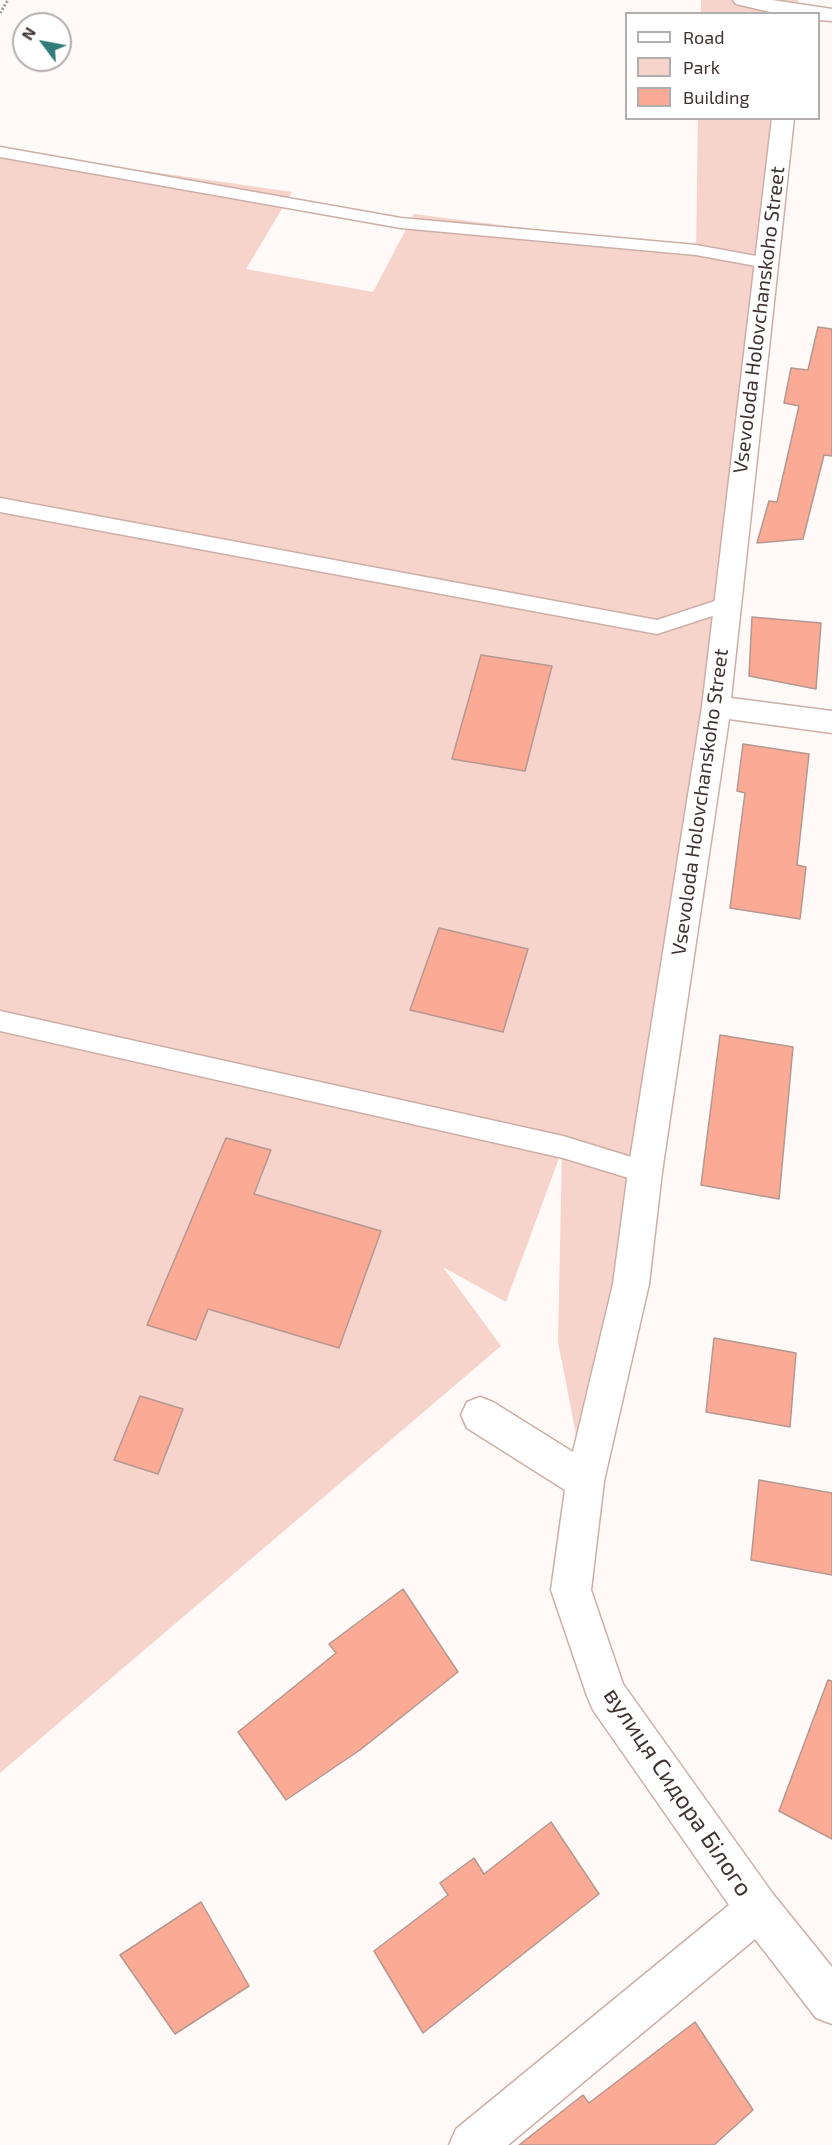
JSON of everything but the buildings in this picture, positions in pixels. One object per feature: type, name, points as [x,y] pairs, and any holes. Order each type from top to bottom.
[{"type":"street","points":[[743,0],[817,12]]},
{"type":"street","name":"Vsevoloda Holovchanskoho Street","points":[[585,1481],[631,1284],[645,1172],[716,707],[783,120]]},
{"type":"street","points":[[716,707],[832,722]]},
{"type":"street","points":[[480,1415],[585,1481]]},
{"type":"street","name":"вулиця Сидора Білого","points":[[585,1481],[572,1590],[607,1696],[758,1909],[832,2002]]},
{"type":"street","name":"вулиця Сидора Білого","points":[[472,2145],[758,1909]]},
{"type":"lane","points":[[0,152],[401,223],[696,250],[767,263]]},
{"type":"lane","points":[[0,505],[657,627],[727,604]]},
{"type":"lane","points":[[0,1022],[551,1145],[645,1172]]},
{"type":"path","points":[[0,13],[8,0]]},
{"type":"green space","points":[[701,0],[798,0],[796,12],[701,12]]},
{"type":"green space","points":[[698,120],[783,120],[741,472],[585,1481],[558,1342],[562,1150],[506,1302],[443,1267],[501,1346],[0,1773],[0,150],[292,192],[246,269],[373,292],[414,214],[696,250]]}]
